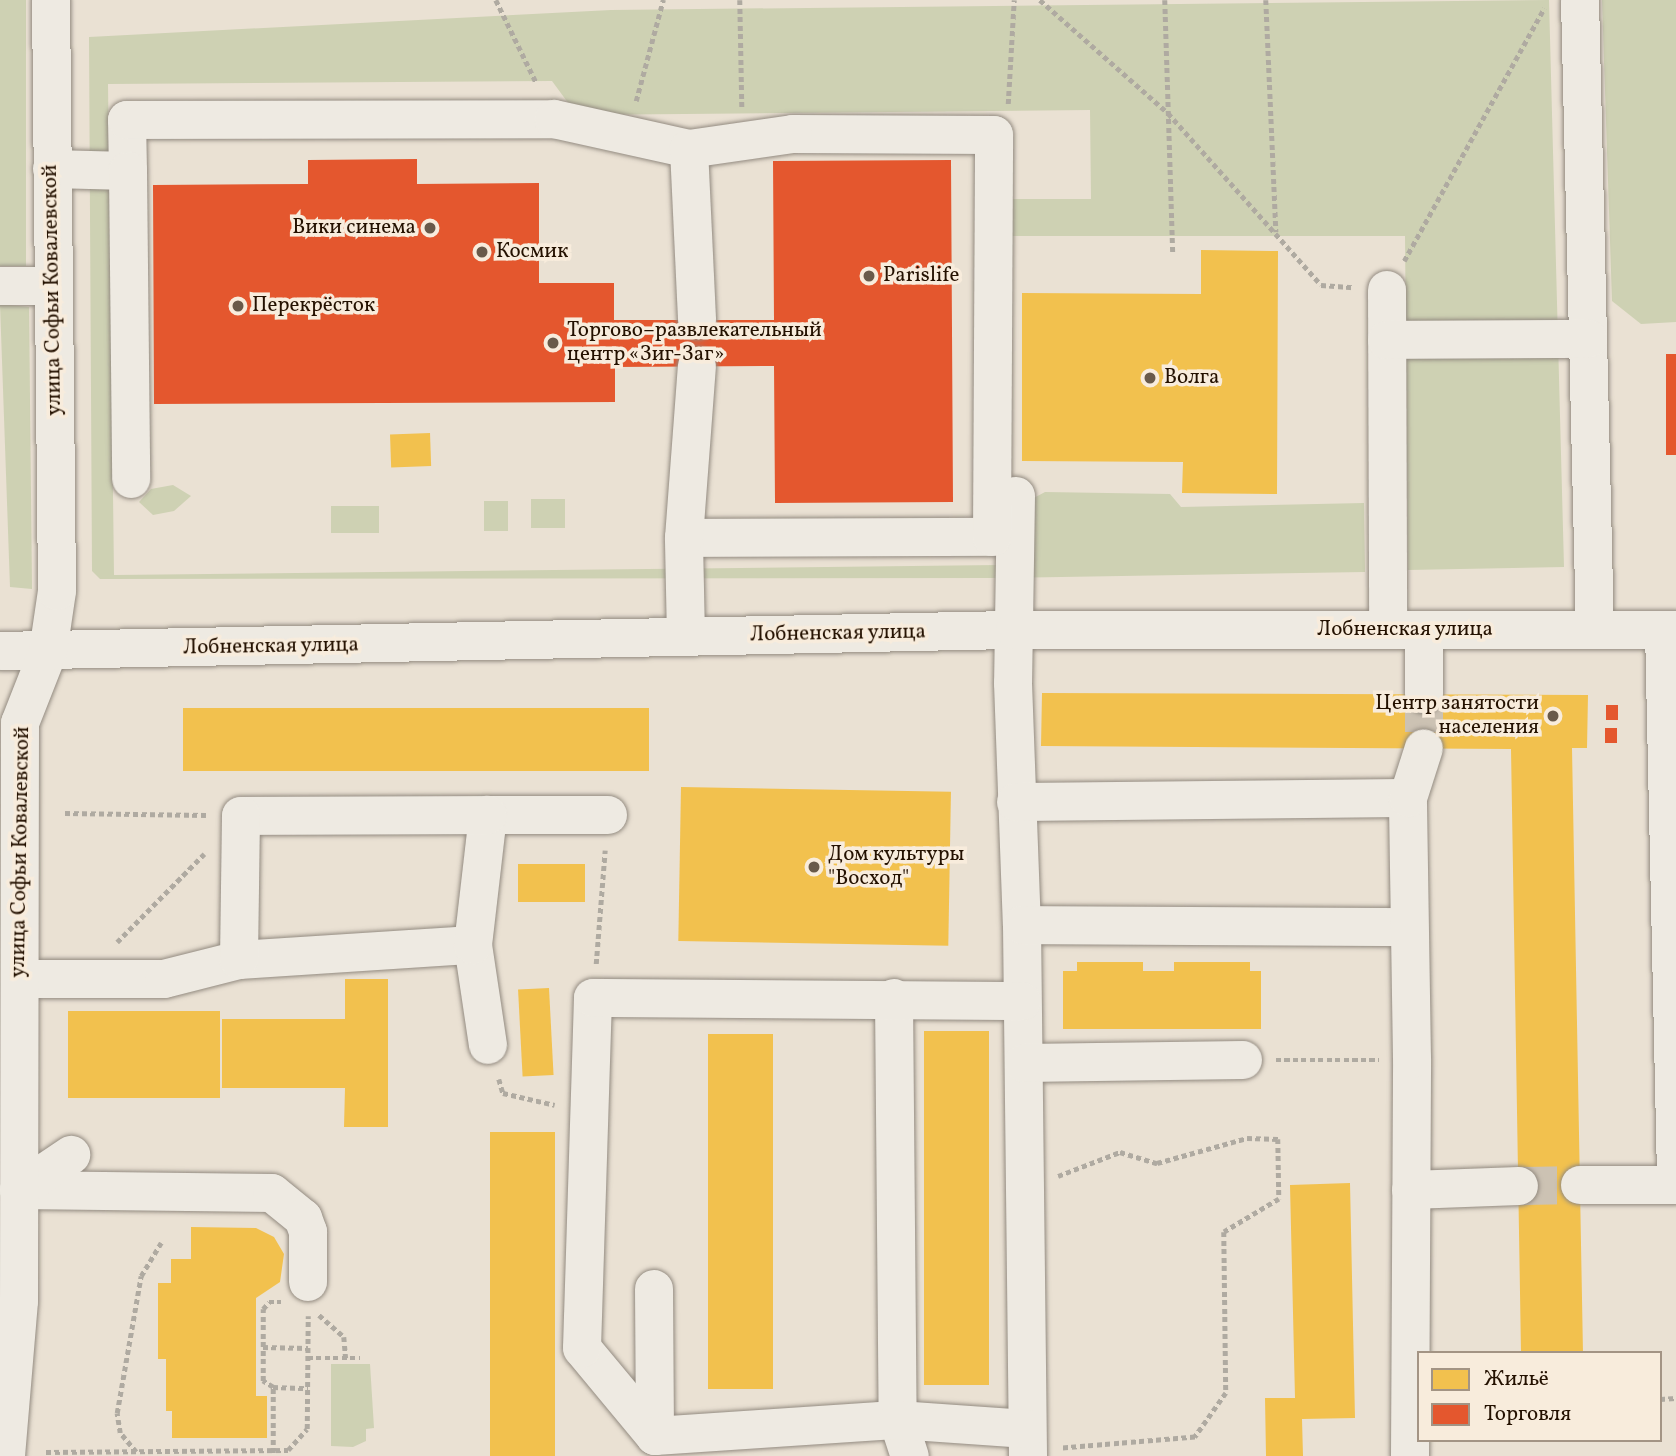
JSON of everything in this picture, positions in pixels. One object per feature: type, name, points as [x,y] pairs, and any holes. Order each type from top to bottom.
[{"type":"street","name":"улица Софьи Ковалевской","points":[[6,1456],[17,1339],[20,723],[48,652],[57,592],[51,0]]},
{"type":"street","points":[[1580,0],[1595,630]]},
{"type":"street","points":[[131,479],[127,120],[554,118],[690,149],[793,134],[994,135],[992,537],[684,538]]},
{"type":"street","points":[[690,149],[697,320]]},
{"type":"street","points":[[52,169],[128,171]]},
{"type":"street","points":[[0,286],[53,286]]},
{"type":"street","points":[[1387,290],[1387,340],[1406,630],[1424,694]]},
{"type":"street","points":[[1387,340],[1588,339]]},
{"type":"street","points":[[686,637],[684,538],[692,478],[697,366]]},
{"type":"street","points":[[1016,475],[1016,803],[1022,925],[1028,1445],[898,1420],[704,1444],[655,1436],[582,1348],[593,998],[894,998],[1022,1002]]},
{"type":"street","name":"Лобненская улица","points":[[0,651],[1015,630],[1670,630]]},
{"type":"street","points":[[1670,630],[1676,1176]]},
{"type":"street","points":[[1410,1456],[1412,1059],[1408,798],[1424,748]]},
{"type":"street","points":[[1016,803],[1408,798]]},
{"type":"street","points":[[488,814],[472,945],[488,1045]]},
{"type":"street","points":[[239,960],[242,816],[608,814]]},
{"type":"street","points":[[1022,925],[1409,927]]},
{"type":"street","points":[[20,979],[164,979],[239,960],[472,945]]},
{"type":"street","points":[[894,998],[898,1420],[910,1456]]},
{"type":"street","points":[[1024,1063],[1243,1060]]},
{"type":"street","points":[[19,1189],[71,1154]]},
{"type":"street","points":[[1580,1185],[1676,1185]]},
{"type":"street","points":[[1411,1189],[1519,1186]]},
{"type":"street","points":[[19,1189],[272,1193],[296,1209],[309,1232],[309,1292]]},
{"type":"street","points":[[654,1289],[655,1436]]},
{"type":"path","points":[[496,0],[554,118]]},
{"type":"path","points":[[627,135],[663,0]]},
{"type":"path","points":[[740,0],[743,142]]},
{"type":"path","points":[[994,135],[1006,135],[1014,0]]},
{"type":"path","points":[[1040,0],[1168,113],[1321,285],[1387,290],[1549,0]]},
{"type":"path","points":[[1165,0],[1173,254]]},
{"type":"path","points":[[1266,0],[1276,232]]},
{"type":"path","points":[[65,813],[242,816]]},
{"type":"path","points":[[593,998],[608,814]]},
{"type":"path","points":[[81,979],[242,816]]},
{"type":"path","points":[[488,1045],[503,1093],[590,1113]]},
{"type":"path","points":[[1243,1060],[1412,1059]]},
{"type":"path","points":[[1025,1189],[1121,1152],[1157,1163],[1247,1138],[1278,1139],[1279,1199],[1224,1232],[1226,1394],[1195,1437],[1028,1445]]},
{"type":"path","points":[[137,1452],[120,1433],[117,1413],[141,1276],[161,1243]]},
{"type":"path","points":[[308,1388],[273,1387],[263,1381],[263,1347],[267,1304],[309,1292]]},
{"type":"path","points":[[46,1452],[273,1452],[295,1446],[304,1435],[308,1388],[309,1292]]},
{"type":"path","points":[[309,1292],[344,1337],[346,1359]]},
{"type":"path","points":[[263,1347],[308,1348]]},
{"type":"path","points":[[308,1358],[360,1359]]},
{"type":"path","points":[[273,1387],[273,1452]]},
{"type":"green space","points":[[0,0],[26,0],[26,266],[0,266]]},
{"type":"green space","points":[[1549,0],[1564,567],[1408,570],[1405,236],[996,236],[995,199],[1091,199],[1090,110],[577,115],[552,81],[108,84],[114,575],[998,565],[998,517],[1045,492],[1170,494],[1181,507],[1364,503],[1365,572],[994,578],[100,579],[92,571],[89,37],[611,10]]},
{"type":"green space","points":[[1602,0],[1676,0],[1676,322],[1641,324],[1612,301]]},
{"type":"green space","points":[[0,304],[29,307],[32,589],[10,587]]},
{"type":"green space","points":[[173,485],[191,496],[174,511],[153,515],[139,502],[151,489]]},
{"type":"green space","points":[[531,499],[565,499],[565,528],[531,528]]},
{"type":"green space","points":[[484,501],[508,501],[508,531],[484,531]]},
{"type":"green space","points":[[331,506],[379,506],[379,533],[331,533]]},
{"type":"green space","points":[[331,1364],[370,1364],[374,1428],[366,1429],[366,1441],[353,1447],[331,1446]]},
{"type":"building: Жильё","name":"Волга","points":[[1201,250],[1278,251],[1277,494],[1182,493],[1183,462],[1022,461],[1022,293],[1201,294]]},
{"type":"building: Жильё","points":[[430,433],[431,466],[391,467],[390,434]]},
{"type":"building: Жильё","points":[[1042,693],[1588,695],[1587,748],[1572,748],[1583,1351],[1521,1351],[1511,749],[1041,746]]},
{"type":"building: Жильё","points":[[183,708],[649,708],[649,771],[183,771]]},
{"type":"building: Жильё","name":"Дом культуры \"Восход\"","points":[[681,787],[951,792],[948,946],[678,941]]},
{"type":"building: Жильё","points":[[518,864],[585,864],[585,902],[518,902]]},
{"type":"building: Жильё","points":[[1077,962],[1143,962],[1143,971],[1174,971],[1174,962],[1250,962],[1250,971],[1261,971],[1261,1029],[1063,1029],[1063,971],[1077,971]]},
{"type":"building: Жильё","points":[[345,979],[388,979],[388,1127],[344,1127],[345,1088],[222,1088],[222,1019],[345,1019]]},
{"type":"building: Жильё","points":[[549,988],[554,1075],[523,1077],[518,990]]},
{"type":"building: Жильё","points":[[68,1011],[220,1011],[220,1098],[68,1098]]},
{"type":"building: Жильё","points":[[924,1031],[989,1031],[989,1385],[924,1385]]},
{"type":"building: Жильё","points":[[708,1034],[773,1034],[773,1389],[708,1389]]},
{"type":"building: Жильё","points":[[490,1132],[555,1132],[555,1456],[490,1456]]},
{"type":"building: Жильё","points":[[1350,1183],[1355,1418],[1302,1419],[1303,1456],[1266,1456],[1265,1398],[1295,1398],[1290,1185]]},
{"type":"building: Жильё","points":[[191,1227],[256,1228],[274,1237],[284,1254],[280,1282],[256,1298],[256,1396],[267,1396],[267,1438],[172,1438],[172,1411],[166,1411],[166,1359],[158,1359],[158,1283],[171,1283],[171,1259],[191,1259]]},
{"type":"building: Торговля","name":"Торгово–развлекательный центр «Зиг-Заг»","points":[[417,159],[417,184],[539,183],[539,283],[614,283],[614,320],[774,320],[773,161],[951,160],[953,502],[775,503],[774,366],[615,367],[615,402],[154,404],[153,185],[308,184],[308,160]]},
{"type":"building: Торговля","points":[[1666,354],[1676,354],[1676,455],[1666,455]]},
{"type":"building: Торговля","points":[[1606,705],[1618,705],[1618,720],[1606,720]]},
{"type":"building: Торговля","points":[[1605,728],[1617,728],[1617,743],[1605,743]]},
{"type":"tunnel","points":[[1424,694],[1424,748]]},
{"type":"tunnel","points":[[1519,1186],[1580,1185]]},
{"type":"place","name":"Вики синема","points":[[430,228]]},
{"type":"place","name":"Космик","points":[[482,252]]},
{"type":"place","name":"Parislife","points":[[869,276]]},
{"type":"place","name":"Перекрёсток","points":[[238,306]]},
{"type":"place","name":"Торгово–развлекательный центр «Зиг-Заг»","points":[[553,343]]},
{"type":"place","name":"Волга","points":[[1150,378]]},
{"type":"place","name":"Центр занятости населения","points":[[1553,716]]},
{"type":"place","name":"Дом культуры \"Восход\"","points":[[814,867]]}]
